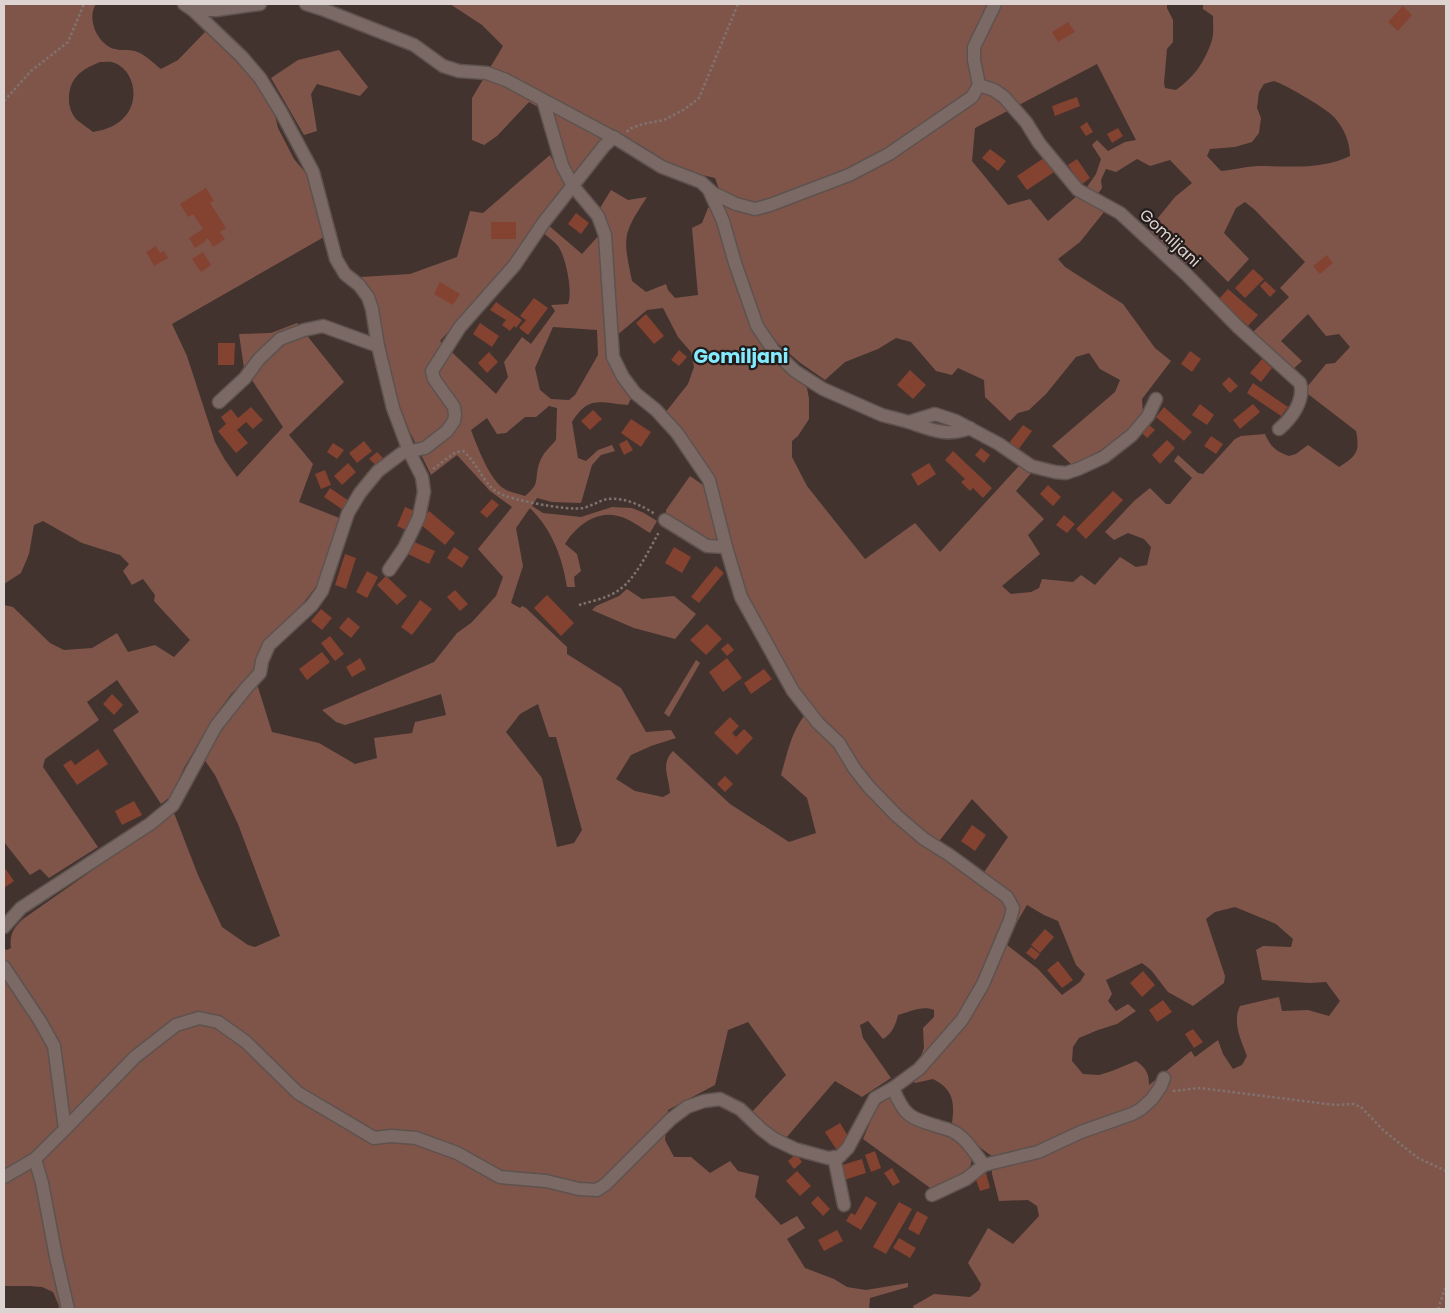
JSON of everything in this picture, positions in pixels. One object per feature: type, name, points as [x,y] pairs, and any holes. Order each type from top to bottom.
[{"type":"street","points":[[189,7],[216,10],[260,4]]},
{"type":"street","points":[[306,4],[322,8],[414,45],[443,66],[459,71],[486,73],[506,80],[617,139],[662,167],[701,182],[709,190],[736,204],[755,209],[849,175],[888,154],[972,97],[980,85],[974,60],[974,47],[995,4]]},
{"type":"street","points":[[189,7],[242,57],[260,78],[281,112],[313,172],[336,259],[345,274],[359,285],[368,297],[393,408],[409,451],[422,477],[424,492],[420,516],[404,548],[389,570]]},
{"type":"street","name":"Gomiljani","points":[[980,85],[994,90],[1004,98],[1026,122],[1039,143],[1078,190],[1120,213],[1187,275],[1238,327],[1300,383],[1301,397],[1286,423],[1278,429]]},
{"type":"street","points":[[4,1177],[35,1159],[135,1057],[176,1026],[199,1018],[218,1022],[246,1042],[298,1093],[374,1138],[391,1136],[416,1138],[457,1153],[500,1177],[546,1181],[579,1189],[597,1190],[606,1184],[671,1119],[687,1107],[704,1101],[720,1099],[740,1110],[774,1139],[795,1149],[828,1158],[839,1157],[848,1148],[875,1098],[893,1088],[919,1069],[962,1020],[983,984],[1010,920],[1013,908],[1007,897],[924,838],[897,816],[869,787],[854,768],[839,743],[818,723],[794,691],[741,598],[709,480],[677,433],[656,410],[635,393],[622,377],[613,356],[605,235],[598,216],[573,186],[562,165],[543,100]]},
{"type":"street","points":[[4,927],[21,908],[150,824],[173,805],[216,726],[260,673],[262,661],[269,645],[312,605],[322,591],[345,520],[360,493],[378,471],[402,453],[425,448],[447,432],[454,421],[454,407],[434,378],[432,371],[439,359],[460,328],[514,266],[544,222],[604,146],[617,139]]},
{"type":"street","points":[[709,190],[723,221],[735,263],[757,326],[774,351],[795,371],[823,389],[882,415],[910,422],[935,414],[956,421],[999,444],[1031,466],[1066,473],[1104,456],[1132,435],[1148,416],[1156,399]]},
{"type":"street","points":[[219,402],[245,378],[259,359],[280,339],[304,330],[323,326],[378,346]]},
{"type":"street","points":[[665,520],[707,546],[726,548]]},
{"type":"street","points":[[4,967],[40,1021],[54,1046],[65,1129]]},
{"type":"street","points":[[932,1195],[966,1178],[984,1165],[1038,1152],[1081,1132],[1132,1114],[1141,1109],[1152,1098],[1158,1091],[1164,1078]]},
{"type":"street","points":[[893,1088],[899,1104],[908,1115],[916,1120],[953,1131],[967,1143],[984,1165]]},
{"type":"street","points":[[834,1157],[844,1205]]},
{"type":"street","points":[[35,1159],[42,1183],[68,1309]]},
{"type":"path","points":[[4,101],[31,71],[68,42],[84,4]]},
{"type":"path","points":[[617,139],[629,129],[664,120],[685,110],[699,98],[738,4]]},
{"type":"path","points":[[422,477],[456,452],[463,451],[498,493],[539,504],[564,508],[582,508],[608,499],[617,499],[647,508],[665,520],[643,559],[620,589],[609,595],[579,605]]},
{"type":"path","points":[[1172,1092],[1200,1088],[1335,1105],[1353,1104],[1361,1107],[1384,1131],[1418,1158],[1446,1171]]},
{"type":"path","points":[[1438,1309],[1446,1286]]},
{"type":"shaded area","points":[[4,4],[96,4],[93,10],[93,24],[95,31],[103,42],[115,49],[139,52],[161,69],[178,60],[206,31],[232,56],[266,95],[274,111],[278,128],[294,159],[309,177],[324,237],[172,324],[187,356],[215,442],[237,477],[283,427],[244,368],[239,334],[271,333],[297,323],[344,382],[289,435],[313,464],[299,502],[342,519],[318,584],[292,618],[263,642],[255,667],[243,683],[231,694],[211,722],[184,768],[171,796],[161,804],[113,730],[139,712],[117,680],[87,702],[99,720],[45,759],[43,767],[98,847],[49,878],[40,869],[30,875],[4,842],[4,605],[13,607],[50,643],[64,650],[92,648],[117,633],[128,652],[155,645],[174,657],[190,640],[154,601],[155,595],[143,579],[132,585],[123,571],[129,564],[120,555],[82,543],[43,521],[34,525],[29,554],[21,573],[4,584]],"holes":[[[100,62],[115,63],[127,72],[133,86],[133,100],[131,108],[120,121],[107,128],[93,132],[74,116],[69,105],[69,94],[73,81],[77,76],[87,68]]]},
{"type":"shaded area","points":[[450,4],[1167,4],[1173,20],[1173,42],[1167,49],[1164,83],[1165,88],[1176,90],[1198,68],[1212,40],[1213,16],[1203,9],[1203,4],[1446,4],[1446,1309],[914,1309],[913,1306],[934,1294],[970,1297],[979,1290],[981,1284],[968,1263],[988,1228],[1013,1244],[1039,1216],[1037,1206],[1028,1200],[999,1201],[992,1174],[992,1156],[963,1130],[952,1123],[953,1102],[949,1092],[933,1079],[915,1083],[912,1079],[924,1048],[923,1028],[934,1017],[934,1010],[925,1008],[898,1015],[893,1028],[883,1039],[868,1021],[860,1025],[863,1038],[891,1078],[862,1097],[835,1081],[786,1138],[771,1130],[751,1113],[786,1075],[748,1022],[728,1030],[715,1085],[668,1110],[665,1140],[674,1157],[691,1157],[710,1173],[730,1161],[738,1171],[759,1176],[755,1197],[781,1225],[797,1216],[805,1228],[787,1239],[805,1268],[834,1279],[847,1287],[866,1290],[908,1283],[908,1287],[870,1298],[869,1309],[58,1309],[59,1306],[53,1292],[42,1287],[4,1286],[4,949],[11,948],[12,935],[17,925],[174,813],[198,875],[222,927],[248,945],[255,947],[280,936],[238,824],[215,775],[204,759],[221,731],[257,684],[272,732],[319,743],[355,764],[377,758],[374,738],[412,733],[415,722],[446,715],[441,694],[345,725],[336,722],[322,710],[434,662],[457,633],[471,623],[496,596],[503,577],[478,549],[512,507],[490,491],[457,455],[431,475],[409,430],[397,399],[383,336],[361,277],[410,274],[457,257],[470,211],[483,213],[550,155],[567,186],[510,263],[440,341],[496,394],[508,377],[504,362],[522,337],[531,344],[555,311],[551,305],[568,304],[570,291],[564,258],[558,246],[542,232],[548,225],[582,254],[601,233],[603,315],[610,366],[615,376],[632,396],[628,405],[602,402],[590,404],[578,413],[572,422],[578,458],[586,461],[598,450],[612,445],[615,451],[601,455],[592,465],[581,503],[552,502],[537,498],[532,506],[543,513],[581,517],[612,507],[632,508],[657,521],[650,533],[635,523],[618,516],[602,515],[587,521],[575,531],[565,544],[577,554],[581,571],[574,577],[575,587],[567,587],[555,544],[538,516],[530,508],[516,528],[523,566],[511,603],[520,608],[522,606],[526,608],[567,647],[567,654],[621,688],[646,732],[671,730],[676,738],[631,755],[616,779],[635,791],[663,797],[670,793],[666,766],[669,756],[673,751],[730,804],[789,842],[816,833],[807,798],[781,775],[796,730],[812,706],[797,687],[746,595],[710,469],[665,413],[688,384],[694,367],[691,352],[678,337],[663,308],[647,310],[616,336],[609,234],[600,208],[611,190],[628,200],[647,197],[633,220],[627,237],[627,255],[632,281],[646,292],[666,284],[668,290],[675,298],[698,295],[692,228],[702,223],[708,208],[724,203],[715,178],[675,165],[652,154],[610,129],[574,175],[540,108],[529,102],[497,136],[484,145],[472,140],[472,98],[503,46],[482,25]],"holes":[[[1097,64],[1136,140],[1125,142],[1108,151],[1097,140],[1092,145],[1101,159],[1096,174],[1087,187],[1097,195],[1102,188],[1101,180],[1106,169],[1116,172],[1137,159],[1150,166],[1170,160],[1192,183],[1175,197],[1148,230],[1185,264],[1200,254],[1228,282],[1249,259],[1224,233],[1236,208],[1245,202],[1255,210],[1305,262],[1280,288],[1289,297],[1251,334],[1292,370],[1302,361],[1281,341],[1308,314],[1326,336],[1339,334],[1350,347],[1335,363],[1326,364],[1307,387],[1308,394],[1356,431],[1358,444],[1356,452],[1350,460],[1339,467],[1308,445],[1296,454],[1289,456],[1274,448],[1265,434],[1241,436],[1235,439],[1203,474],[1198,473],[1178,455],[1174,461],[1192,478],[1170,504],[1166,504],[1150,488],[1134,501],[1105,532],[1114,540],[1128,533],[1144,539],[1151,547],[1147,565],[1136,567],[1120,557],[1095,585],[1081,575],[1073,582],[1042,579],[1039,588],[1031,592],[1011,594],[1002,586],[1040,554],[1028,535],[1044,519],[1016,491],[1032,472],[1019,466],[940,552],[915,523],[865,559],[807,486],[792,457],[792,441],[798,436],[809,419],[809,399],[807,388],[766,351],[774,340],[799,362],[825,380],[845,362],[878,349],[896,338],[911,342],[936,371],[952,375],[958,368],[984,380],[985,397],[1010,421],[1018,413],[1029,410],[1046,394],[1076,357],[1089,353],[1100,369],[1120,380],[1115,392],[1052,446],[1073,466],[1130,430],[1143,414],[1142,399],[1171,361],[1155,348],[1123,304],[1065,267],[1058,259],[1080,242],[1104,212],[1078,195],[1048,221],[1030,199],[1008,205],[972,161],[975,128]],[[1274,81],[1323,108],[1338,121],[1348,140],[1350,156],[1317,165],[1294,167],[1254,166],[1221,171],[1207,156],[1210,149],[1235,147],[1252,142],[1259,133],[1261,118],[1257,108],[1259,92],[1264,84]],[[553,327],[597,330],[598,355],[575,395],[569,400],[551,399],[540,390],[535,368]],[[549,406],[557,408],[556,440],[542,457],[535,484],[525,496],[508,491],[493,477],[471,430],[487,418],[497,434],[506,433],[525,417],[536,417]],[[538,704],[549,737],[556,737],[582,830],[574,843],[557,847],[542,778],[506,732],[520,714]],[[972,799],[1008,837],[978,881],[933,849]],[[1027,905],[1058,921],[1076,965],[1085,974],[1080,982],[1062,995],[1038,969],[1007,945],[1010,934]],[[1235,907],[1276,924],[1293,939],[1291,947],[1263,946],[1256,950],[1262,980],[1326,982],[1340,1001],[1329,1016],[1308,1010],[1282,1011],[1279,997],[1240,1006],[1237,1025],[1247,1056],[1242,1065],[1233,1069],[1223,1054],[1218,1040],[1195,1057],[1191,1051],[1149,1085],[1146,1071],[1136,1061],[1099,1075],[1083,1074],[1072,1061],[1073,1047],[1079,1038],[1117,1024],[1136,1011],[1128,1004],[1116,1011],[1108,1001],[1112,994],[1106,980],[1142,963],[1151,970],[1168,992],[1193,1006],[1224,983],[1225,976],[1206,919],[1215,912]]]},
{"type":"shaded area","points":[[339,50],[368,87],[360,96],[317,84],[311,94],[317,131],[304,135],[271,78],[298,60]]},
{"type":"shaded area","points":[[690,476],[706,487],[721,539],[716,542],[709,541],[666,515],[666,510]]},
{"type":"shaded area","points":[[627,589],[642,599],[674,596],[696,614],[675,639],[634,628],[592,610],[596,606],[619,596]]},
{"type":"shaded area","points":[[696,660],[700,663],[669,717],[664,713]]},
{"type":"shaded area","points":[[889,1097],[902,1117],[945,1135],[959,1144],[971,1159],[966,1172],[933,1190],[863,1139],[877,1106]]},
{"type":"building","points":[[1403,6],[1412,15],[1398,31],[1388,22]]},
{"type":"building","points":[[1068,22],[1075,32],[1058,42],[1052,32]]},
{"type":"building","points":[[1077,97],[1080,106],[1055,116],[1052,106]]},
{"type":"building","points":[[1087,122],[1093,132],[1086,136],[1080,127]]},
{"type":"building","points":[[1118,128],[1123,136],[1112,143],[1107,134]]},
{"type":"building","points":[[990,149],[1006,161],[998,171],[982,158]]},
{"type":"building","points":[[1044,158],[1054,172],[1027,190],[1017,176]]},
{"type":"building","points":[[1077,159],[1090,178],[1081,185],[1068,165]]},
{"type":"building","points":[[206,188],[214,201],[210,203],[226,228],[220,232],[225,239],[213,247],[208,238],[195,248],[189,238],[203,229],[193,214],[188,217],[180,204]]},
{"type":"building","points":[[576,213],[589,223],[581,234],[568,224]]},
{"type":"building","points":[[491,222],[516,222],[516,239],[491,239]]},
{"type":"building","points":[[156,246],[160,253],[164,251],[168,258],[154,266],[146,252]]},
{"type":"building","points":[[203,252],[211,265],[201,272],[192,259]]},
{"type":"building","points":[[1327,255],[1333,263],[1320,274],[1313,266]]},
{"type":"building","points":[[1253,269],[1264,279],[1245,298],[1235,288]]},
{"type":"building","points":[[1265,281],[1276,291],[1270,297],[1260,286]]},
{"type":"building","points":[[440,282],[460,294],[453,305],[434,294]]},
{"type":"building","points":[[1228,289],[1258,315],[1248,326],[1219,299]]},
{"type":"building","points":[[534,298],[548,308],[528,335],[519,328],[526,320],[520,316]]},
{"type":"building","points":[[496,302],[522,320],[516,328],[514,326],[510,331],[502,325],[506,320],[490,310]]},
{"type":"building","points":[[646,314],[664,336],[654,344],[636,323]]},
{"type":"building","points":[[480,323],[499,336],[492,347],[473,334]]},
{"type":"building","points":[[218,343],[235,343],[234,365],[218,365]]},
{"type":"building","points":[[679,350],[687,357],[679,366],[671,360]]},
{"type":"building","points":[[1190,351],[1201,359],[1192,372],[1181,364]]},
{"type":"building","points":[[489,352],[498,362],[487,373],[478,363]]},
{"type":"building","points":[[1262,359],[1272,368],[1261,382],[1250,373]]},
{"type":"building","points":[[910,370],[926,385],[913,399],[897,385]]},
{"type":"building","points":[[1229,377],[1238,386],[1230,393],[1222,384]]},
{"type":"building","points":[[1253,383],[1288,407],[1281,416],[1247,393]]},
{"type":"building","points":[[1200,404],[1214,415],[1207,425],[1192,415]]},
{"type":"building","points":[[1253,404],[1260,412],[1240,429],[1233,420]]},
{"type":"building","points":[[251,407],[263,420],[253,429],[246,422],[237,430],[248,443],[236,453],[218,431],[226,424],[221,417],[231,409],[238,418]]},
{"type":"building","points":[[1164,407],[1192,432],[1184,441],[1156,417]]},
{"type":"building","points":[[593,410],[602,419],[590,430],[581,421]]},
{"type":"building","points":[[631,419],[651,432],[641,447],[621,433]]},
{"type":"building","points":[[1147,423],[1155,430],[1147,438],[1139,430]]},
{"type":"building","points":[[1023,425],[1032,431],[1018,450],[1009,443]]},
{"type":"building","points":[[1211,436],[1223,444],[1216,454],[1204,446]]},
{"type":"building","points":[[627,440],[633,450],[624,455],[619,444]]},
{"type":"building","points":[[1167,440],[1175,448],[1160,464],[1152,455]]},
{"type":"building","points":[[364,441],[372,451],[357,463],[349,453]]},
{"type":"building","points":[[333,443],[344,450],[337,459],[327,452]]},
{"type":"building","points":[[981,448],[990,455],[984,463],[975,455]]},
{"type":"building","points":[[953,451],[992,488],[983,498],[973,488],[970,491],[961,482],[965,479],[945,460]]},
{"type":"building","points":[[377,452],[383,458],[376,465],[369,459]]},
{"type":"building","points":[[348,463],[356,472],[342,485],[334,476]]},
{"type":"building","points":[[929,463],[936,474],[918,486],[911,474]]},
{"type":"building","points":[[325,470],[331,485],[321,489],[315,474]]},
{"type":"building","points":[[1048,485],[1061,497],[1053,506],[1040,494]]},
{"type":"building","points":[[330,488],[349,501],[343,510],[324,497]]},
{"type":"building","points":[[1113,491],[1123,500],[1086,539],[1076,529]]},
{"type":"building","points":[[492,499],[499,505],[487,518],[480,512]]},
{"type":"building","points":[[405,507],[417,512],[408,531],[397,526]]},
{"type":"building","points":[[429,511],[455,533],[445,545],[419,523]]},
{"type":"building","points":[[1064,515],[1075,524],[1067,533],[1056,525]]},
{"type":"building","points":[[412,541],[435,551],[429,564],[406,553]]},
{"type":"building","points":[[454,547],[469,557],[462,568],[447,558]]},
{"type":"building","points":[[674,547],[691,557],[682,573],[665,563]]},
{"type":"building","points":[[345,554],[356,558],[346,589],[335,585]]},
{"type":"building","points":[[716,566],[724,573],[699,603],[691,597]]},
{"type":"building","points":[[367,571],[378,577],[367,598],[356,592]]},
{"type":"building","points":[[386,576],[407,596],[397,605],[377,585]]},
{"type":"building","points":[[455,590],[468,604],[460,611],[447,597]]},
{"type":"building","points":[[547,595],[574,623],[561,636],[534,608]]},
{"type":"building","points":[[420,600],[432,609],[412,635],[401,627]]},
{"type":"building","points":[[321,609],[332,618],[322,630],[311,621]]},
{"type":"building","points":[[348,617],[360,627],[351,638],[339,628]]},
{"type":"building","points":[[707,624],[722,639],[706,655],[690,640]]},
{"type":"building","points":[[330,636],[344,654],[335,661],[321,643]]},
{"type":"building","points":[[728,643],[734,650],[727,656],[721,649]]},
{"type":"building","points":[[322,652],[330,662],[307,680],[299,669]]},
{"type":"building","points":[[360,658],[366,669],[352,677],[346,667]]},
{"type":"building","points":[[727,658],[742,678],[723,692],[709,672]]},
{"type":"building","points":[[764,669],[772,679],[751,694],[744,683]]},
{"type":"building","points":[[112,694],[123,705],[114,715],[103,704]]},
{"type":"building","points":[[730,717],[739,726],[732,733],[736,737],[744,729],[753,738],[737,755],[714,733]]},
{"type":"building","points":[[98,749],[108,764],[77,785],[63,765],[71,760],[75,765]]},
{"type":"building","points":[[725,776],[733,784],[725,792],[717,784]]},
{"type":"building","points":[[134,801],[142,815],[122,825],[115,811]]},
{"type":"building","points":[[972,825],[986,835],[975,851],[961,841]]},
{"type":"building","points":[[4,867],[14,881],[4,888]]},
{"type":"building","points":[[1045,929],[1054,937],[1040,953],[1031,945]]},
{"type":"building","points":[[1031,947],[1040,954],[1035,960],[1026,953]]},
{"type":"building","points":[[1058,961],[1073,980],[1062,988],[1047,970]]},
{"type":"building","points":[[1143,971],[1155,985],[1142,997],[1130,983]]},
{"type":"building","points":[[1163,1000],[1172,1012],[1157,1022],[1149,1010]]},
{"type":"building","points":[[1193,1029],[1203,1042],[1194,1048],[1185,1034]]},
{"type":"building","points":[[840,1123],[851,1141],[836,1149],[825,1132]]},
{"type":"building","points":[[875,1151],[881,1168],[871,1172],[865,1155]]},
{"type":"building","points":[[796,1154],[802,1162],[794,1169],[788,1161]]},
{"type":"building","points":[[862,1159],[866,1173],[844,1180],[839,1166]]},
{"type":"building","points":[[892,1168],[900,1182],[893,1186],[884,1173]]},
{"type":"building","points":[[797,1171],[811,1186],[800,1196],[786,1181]]},
{"type":"building","points":[[986,1173],[990,1188],[980,1191],[975,1177]]},
{"type":"building","points":[[818,1196],[830,1209],[823,1216],[811,1203]]},
{"type":"building","points":[[866,1196],[877,1203],[861,1230],[846,1221],[851,1213],[855,1215]]},
{"type":"building","points":[[899,1202],[912,1209],[886,1254],[873,1247]]},
{"type":"building","points":[[917,1211],[928,1217],[919,1235],[908,1229]]},
{"type":"building","points":[[837,1230],[843,1241],[824,1251],[818,1240]]},
{"type":"building","points":[[899,1238],[916,1248],[910,1258],[893,1248]]},
{"type":"district","name":"Gomiljani","points":[[741,356]]}]
